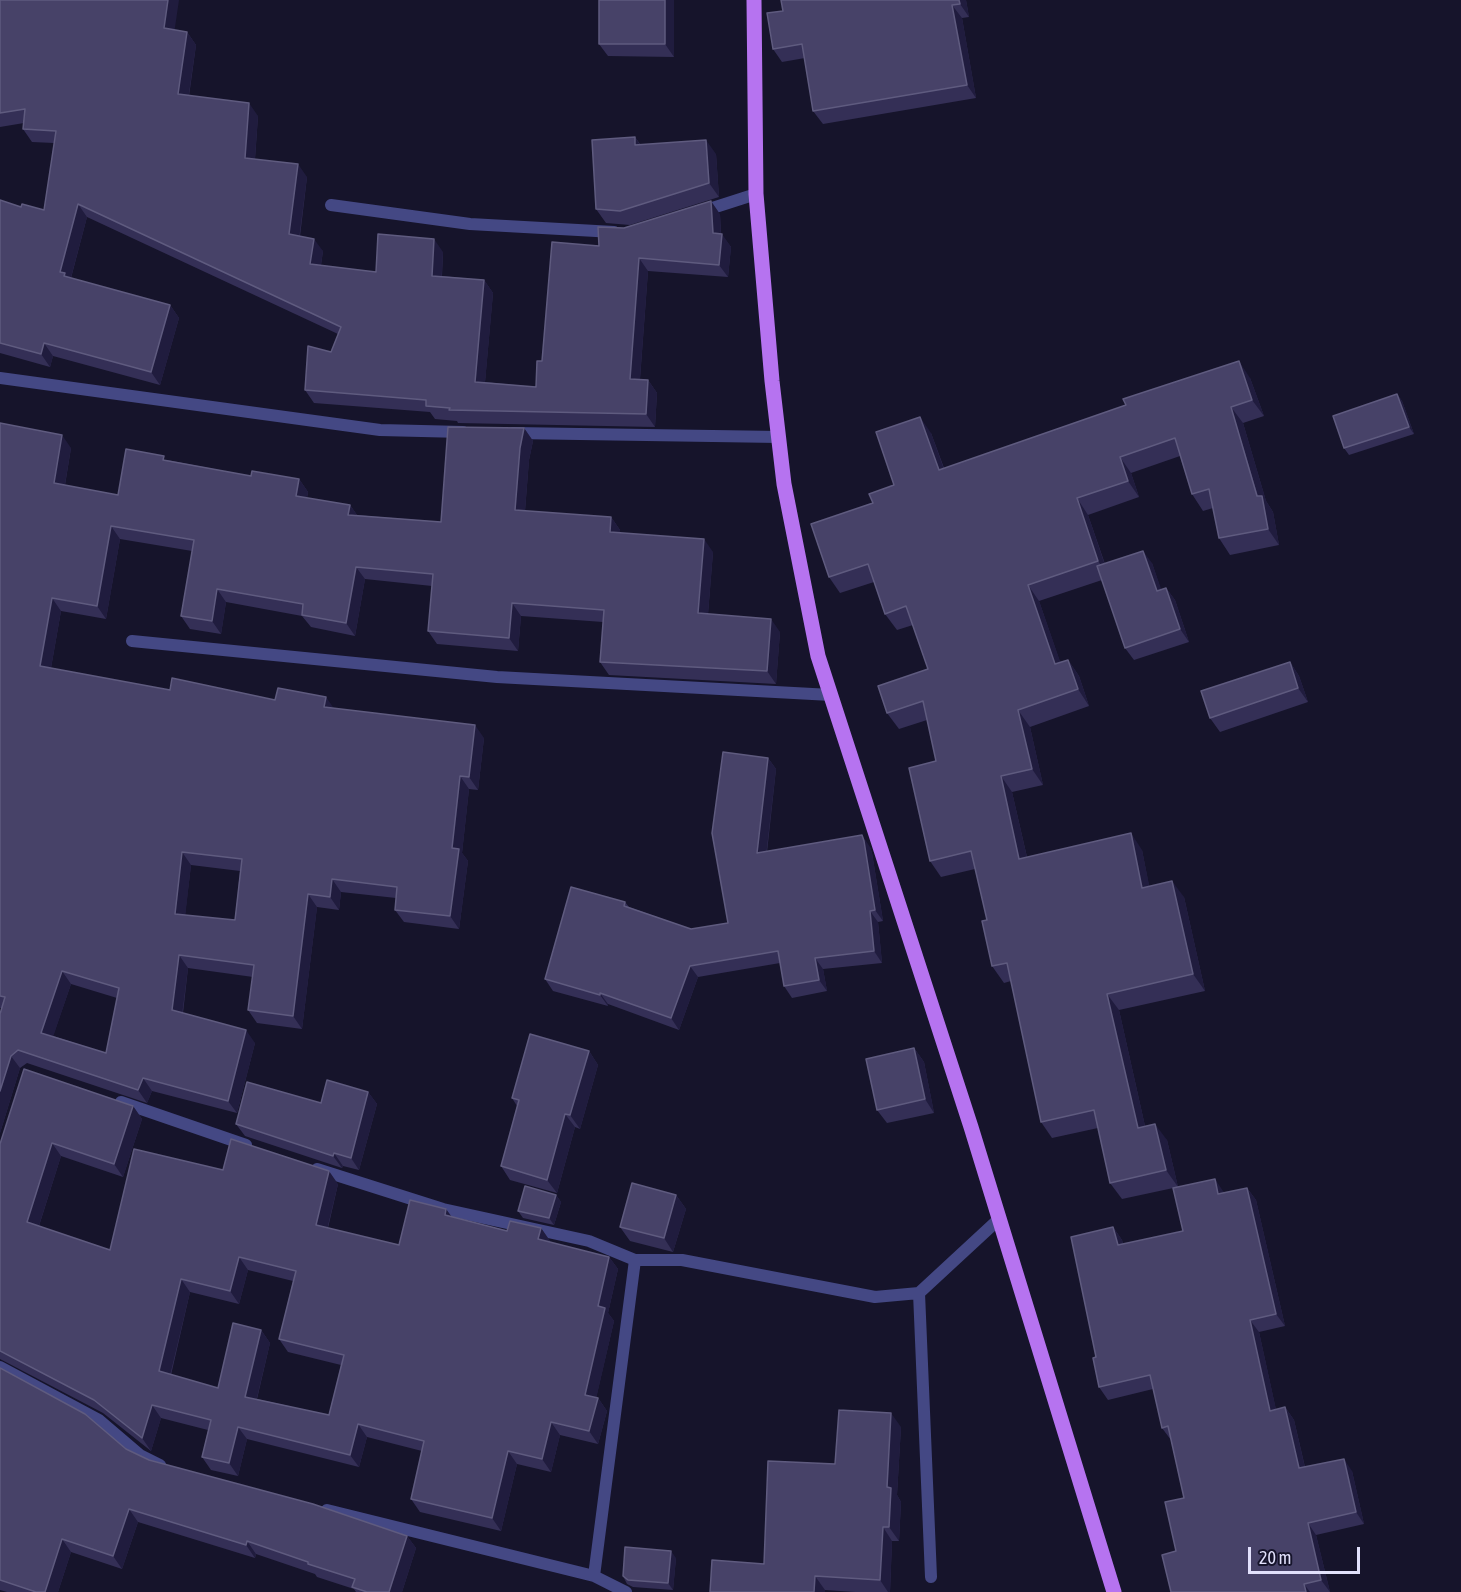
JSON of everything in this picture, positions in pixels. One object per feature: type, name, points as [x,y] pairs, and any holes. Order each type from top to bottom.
[{"type":"main road","points":[[754,0],[756,194],[779,437],[784,484],[818,656],[999,1219],[1114,1592]]},
{"type":"street","points":[[688,215],[756,194]]},
{"type":"street","points":[[331,205],[470,224],[631,233]]},
{"type":"street","points":[[0,378],[380,430],[474,432]]},
{"type":"street","points":[[498,432],[779,437]]},
{"type":"street","points":[[132,641],[497,677],[831,696]]},
{"type":"street","points":[[106,1098],[263,1151]]},
{"type":"street","points":[[308,1166],[444,1209],[589,1241],[635,1260],[682,1260],[875,1297],[919,1293],[999,1219]]},
{"type":"street","points":[[594,1576],[635,1260]]},
{"type":"street","points":[[919,1293],[931,1577]]},
{"type":"street","points":[[0,1367],[99,1420],[140,1455],[173,1468]]},
{"type":"street","points":[[312,1505],[594,1576],[626,1592]]},
{"type":"building","points":[[0,0],[168,0],[164,28],[187,32],[178,94],[249,103],[245,158],[298,164],[289,234],[314,239],[310,264],[376,272],[378,234],[434,239],[432,276],[484,280],[475,382],[536,387],[537,361],[542,361],[552,242],[599,246],[598,227],[624,228],[711,201],[713,233],[722,234],[719,265],[639,258],[630,379],[648,380],[646,414],[449,410],[450,408],[426,406],[426,400],[305,390],[308,346],[331,352],[341,327],[78,204],[60,272],[65,273],[64,276],[170,305],[151,372],[44,343],[41,354],[0,343],[0,200],[21,207],[22,204],[44,210],[56,131],[23,129],[25,109],[0,113]]},
{"type":"building","points":[[599,0],[665,0],[665,44],[599,44]]},
{"type":"building","points":[[781,0],[959,0],[960,4],[952,5],[967,85],[813,111],[802,44],[773,49],[767,13],[783,11]]},
{"type":"building","points":[[635,137],[635,145],[706,140],[709,183],[620,211],[596,209],[592,140]]},
{"type":"building","points":[[1239,361],[1252,400],[1231,407],[1257,496],[1262,496],[1268,529],[1219,538],[1209,489],[1192,494],[1175,438],[1120,457],[1128,481],[1077,498],[1098,561],[1028,585],[1055,664],[1068,660],[1078,689],[1018,710],[1032,769],[1001,776],[1019,859],[1131,833],[1142,888],[1172,881],[1193,974],[1107,994],[1138,1128],[1155,1124],[1166,1170],[1110,1183],[1094,1110],[1041,1122],[1007,963],[992,966],[982,921],[987,920],[971,851],[930,861],[909,768],[936,761],[923,701],[887,713],[878,686],[928,669],[906,606],[885,614],[868,564],[829,577],[811,524],[873,503],[869,494],[894,485],[876,432],[920,417],[939,470],[1126,405],[1123,399]]},
{"type":"building","points":[[1397,394],[1409,427],[1344,448],[1333,416]]},
{"type":"building","points":[[0,423],[62,435],[54,483],[118,495],[126,449],[164,456],[163,460],[251,476],[252,471],[299,479],[296,496],[350,505],[348,515],[441,522],[448,427],[524,428],[515,510],[611,517],[610,532],[704,539],[698,613],[771,619],[767,671],[600,662],[604,610],[512,603],[509,638],[428,631],[433,574],[356,567],[346,623],[302,615],[303,604],[217,589],[212,621],[181,616],[194,540],[111,526],[97,606],[52,598],[40,666],[170,690],[172,678],[275,700],[278,688],[326,697],[324,707],[475,725],[469,777],[460,776],[452,848],[459,849],[450,916],[395,910],[397,887],[332,879],[330,897],[308,894],[293,1016],[248,1010],[254,965],[179,955],[172,1010],[246,1030],[228,1101],[143,1078],[138,1090],[18,1050],[11,1056],[0,1091],[0,1014],[5,997],[0,996]],"holes":[[[182,852],[242,859],[235,920],[175,914]],[[62,971],[119,988],[106,1053],[41,1033]]]},
{"type":"building","points":[[1143,551],[1157,591],[1166,588],[1180,629],[1125,648],[1097,566]]},
{"type":"building","points":[[1290,662],[1298,688],[1210,718],[1201,691]]},
{"type":"building","points":[[723,752],[768,758],[757,853],[862,835],[875,910],[870,911],[874,951],[815,958],[819,980],[784,986],[778,951],[690,966],[671,1018],[600,993],[600,995],[545,979],[571,887],[625,902],[624,906],[691,929],[728,923],[712,833]]},
{"type":"building","points":[[530,1034],[589,1051],[570,1115],[565,1114],[547,1180],[501,1166],[519,1100],[512,1098]]},
{"type":"building","points":[[914,1048],[925,1099],[877,1110],[866,1059]]},
{"type":"building","points":[[24,1069],[133,1106],[114,1164],[52,1143],[27,1222],[110,1250],[134,1149],[223,1170],[231,1139],[329,1171],[316,1225],[399,1245],[410,1200],[446,1209],[445,1215],[507,1231],[510,1221],[541,1228],[538,1239],[609,1257],[598,1306],[605,1308],[585,1395],[598,1398],[589,1431],[551,1422],[542,1459],[508,1451],[492,1518],[411,1499],[424,1441],[358,1424],[350,1455],[238,1427],[229,1463],[202,1457],[211,1420],[152,1405],[142,1438],[94,1400],[0,1351],[0,1144]],"holes":[[[239,1257],[296,1271],[279,1339],[344,1355],[329,1415],[245,1397],[261,1330],[233,1323],[218,1388],[159,1371],[181,1279],[230,1291]]]},
{"type":"building","points":[[327,1080],[368,1092],[351,1158],[334,1153],[333,1156],[236,1124],[247,1082],[321,1103]]},
{"type":"building","points":[[1215,1179],[1218,1194],[1247,1188],[1276,1314],[1250,1320],[1270,1411],[1285,1407],[1299,1468],[1344,1459],[1356,1512],[1308,1523],[1321,1580],[1304,1584],[1306,1592],[1171,1592],[1162,1555],[1176,1551],[1165,1502],[1184,1498],[1168,1426],[1162,1428],[1150,1375],[1099,1387],[1093,1358],[1096,1357],[1071,1237],[1113,1227],[1118,1245],[1183,1231],[1173,1188]]},
{"type":"building","points":[[632,1183],[676,1195],[664,1238],[620,1227]]},
{"type":"building","points":[[525,1186],[556,1195],[549,1218],[518,1211]]},
{"type":"building","points":[[0,1368],[85,1414],[126,1449],[149,1460],[313,1504],[407,1536],[389,1592],[367,1592],[352,1587],[355,1579],[308,1564],[308,1562],[247,1541],[246,1545],[129,1509],[113,1556],[62,1539],[45,1592],[36,1592],[0,1580]]},
{"type":"building","points":[[839,1410],[891,1413],[887,1487],[891,1488],[889,1527],[883,1527],[880,1580],[815,1576],[814,1592],[710,1592],[712,1560],[764,1564],[768,1461],[835,1464]]},
{"type":"building","points":[[625,1547],[671,1551],[668,1583],[628,1580],[623,1576]]}]
